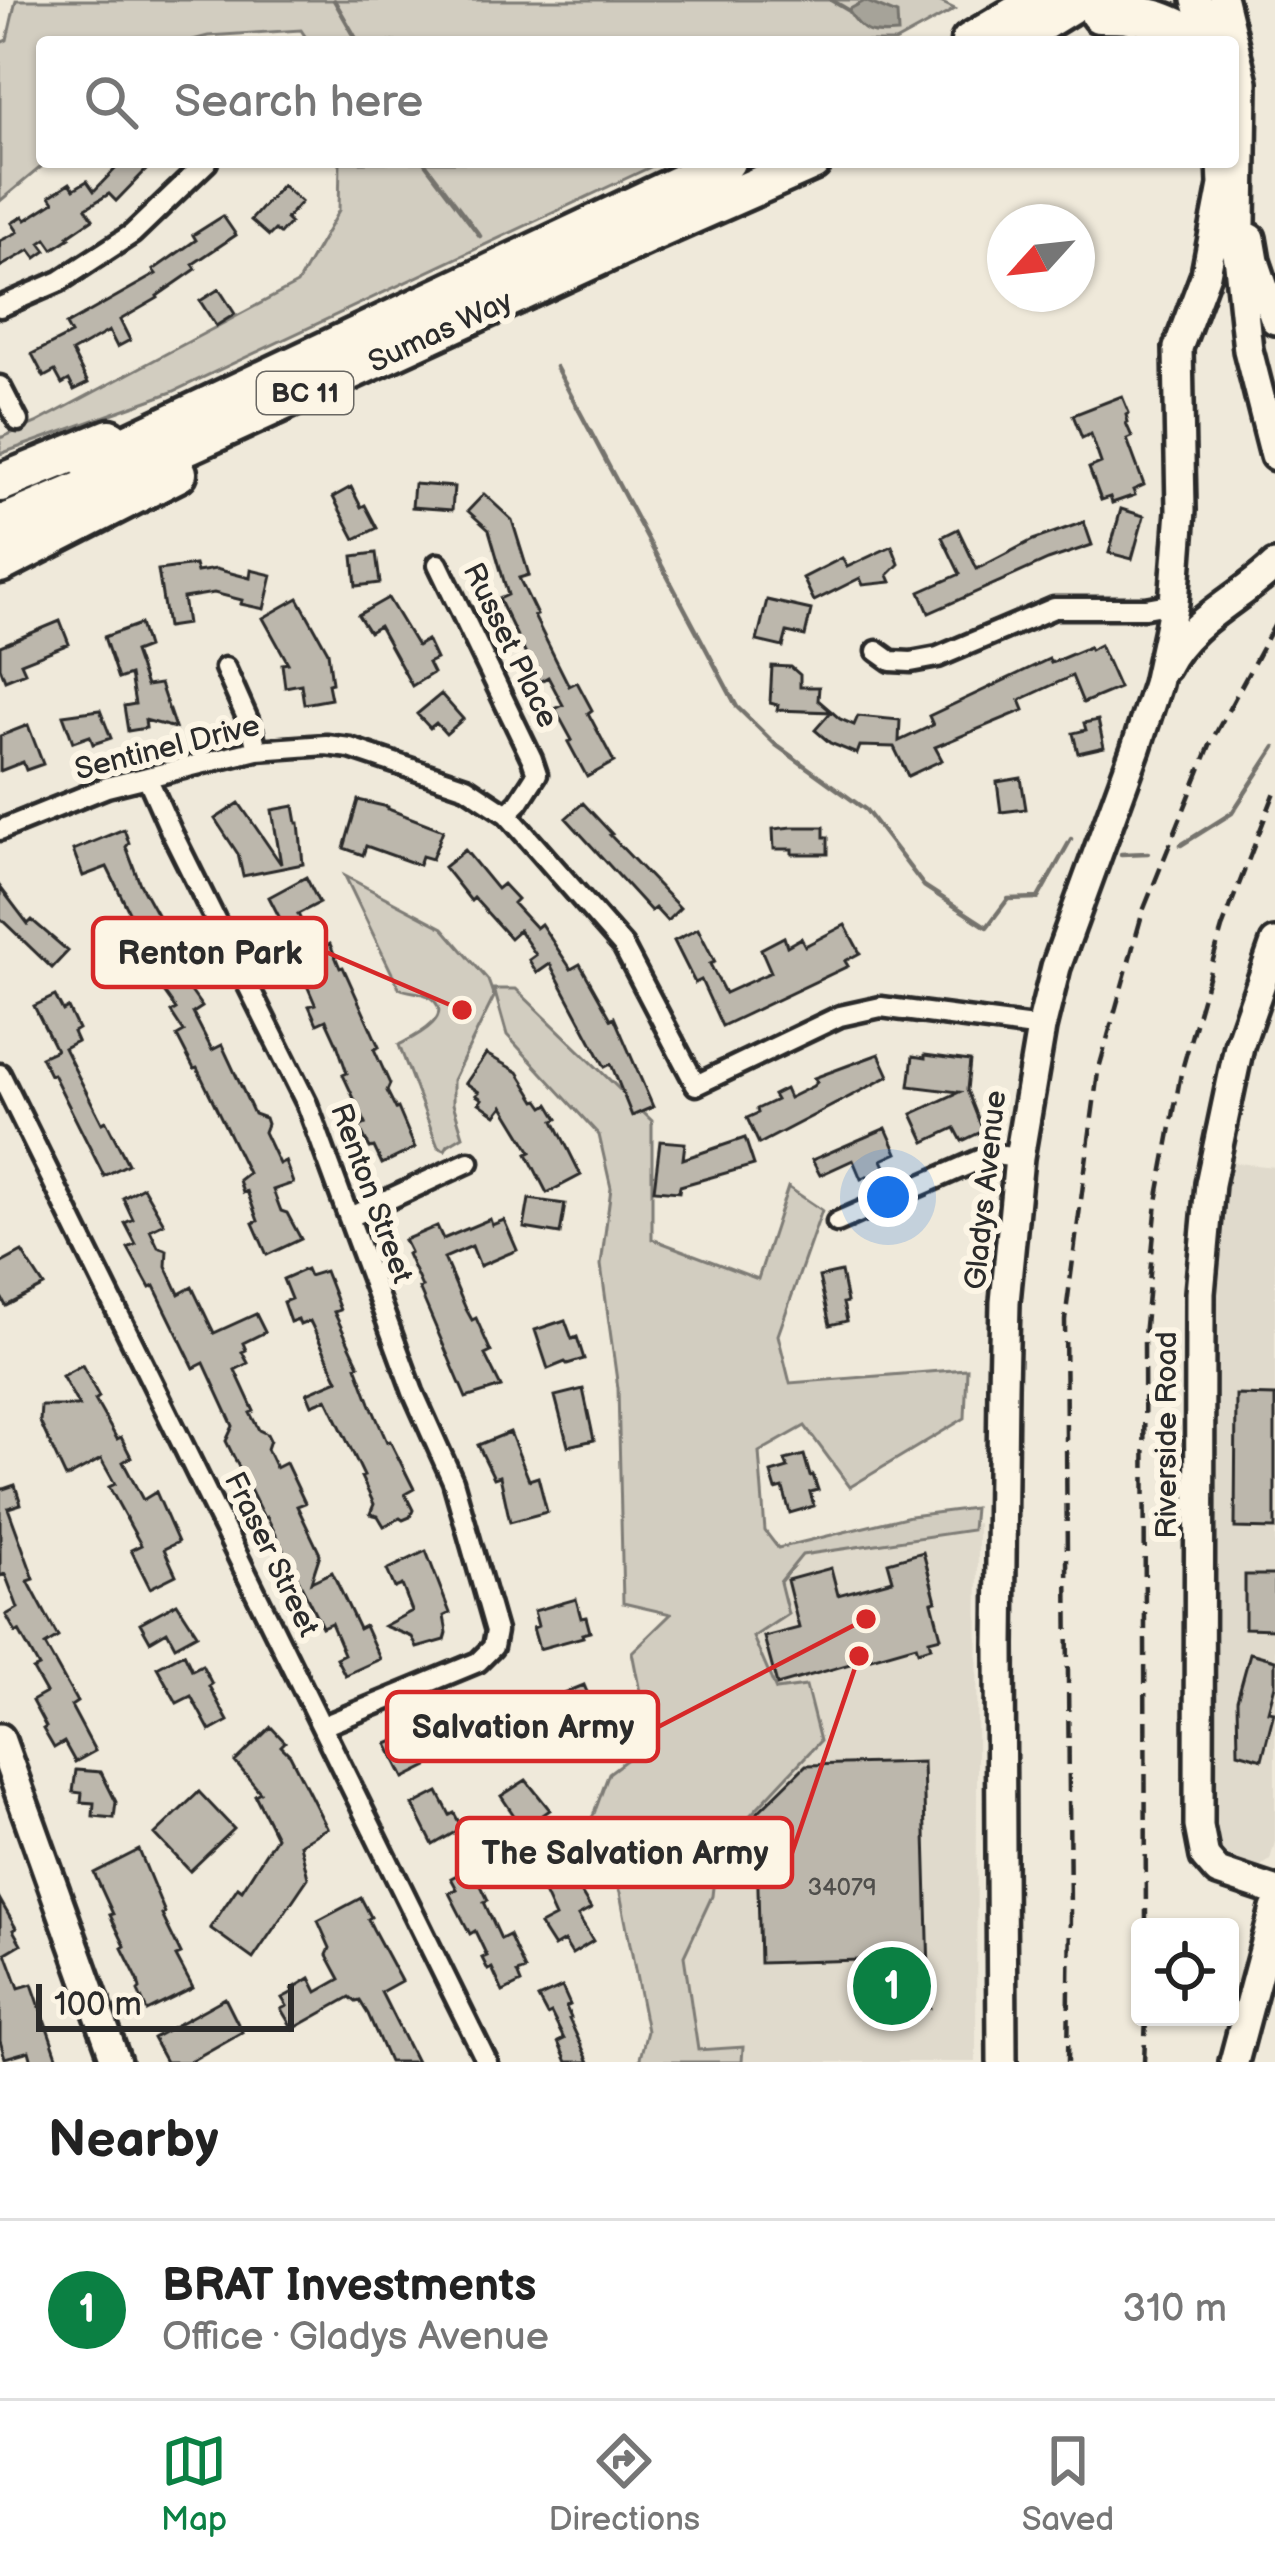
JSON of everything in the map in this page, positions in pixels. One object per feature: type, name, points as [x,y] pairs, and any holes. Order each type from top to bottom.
[{"type":"highway","points":[[980,36],[1041,0]]},
{"type":"highway","points":[[1057,36],[1098,4]]},
{"type":"highway","points":[[1023,36],[1098,4],[1159,17],[1195,36]]},
{"type":"highway","name":"Sumas Way","points":[[0,500],[308,361],[713,168]]},
{"type":"highway","name":"Sumas Way","points":[[0,525],[254,416],[797,168]]},
{"type":"highway","points":[[0,564],[271,424],[430,351],[607,254]]},
{"type":"highway","points":[[0,483],[308,361]]},
{"type":"street","points":[[1196,0],[1205,36]]},
{"type":"street","points":[[1223,0],[1232,36]]},
{"type":"street","points":[[1239,66],[1243,82],[1239,109]]},
{"type":"street","points":[[0,308],[60,281],[132,234],[201,168]]},
{"type":"street","points":[[1229,178],[1248,350],[1275,456]]},
{"type":"street","points":[[1229,178],[1275,320]]},
{"type":"street","name":"Gladys Avenue","points":[[1002,2062],[1003,1387],[1006,1284],[1019,1158],[1041,1028],[1069,931],[1157,685],[1174,603],[1181,510],[1178,348],[1206,274],[1229,178]]},
{"type":"street","points":[[0,386],[18,422]]},
{"type":"street","name":"Russet Place","points":[[438,564],[532,758],[536,774],[507,814]]},
{"type":"street","points":[[1157,685],[1172,654],[1196,627],[1275,565]]},
{"type":"street","points":[[877,651],[891,661],[938,657],[1054,608],[1146,608],[1174,603],[1221,607]]},
{"type":"street","points":[[225,668],[257,750]]},
{"type":"street","name":"Sentinel Drive","points":[[0,830],[107,788],[257,750],[350,748],[466,787],[507,814],[623,946],[696,1085],[840,1016],[881,1006],[1041,1028]]},
{"type":"street","name":"Renton Street","points":[[147,777],[307,1104],[413,1391],[453,1480],[496,1630],[493,1647],[478,1661],[323,1726]]},
{"type":"street","name":"Riverside Road","points":[[1275,943],[1239,1046],[1210,1184],[1199,1293],[1198,1425],[1199,1826],[1205,1857],[1218,1872],[1275,1891]]},
{"type":"street","name":"Fraser Street","points":[[0,1074],[487,2062]]},
{"type":"street","points":[[837,1222],[981,1159],[995,1155],[1019,1158]]},
{"type":"street","points":[[350,1217],[469,1162]]},
{"type":"street","points":[[0,1738],[116,2062]]},
{"type":"street","points":[[1234,2062],[1275,1909]]},
{"type":"shaded area","points":[[16,0],[936,0],[955,9],[906,36],[305,36],[301,30],[208,36],[36,36],[36,168],[40,168],[0,201],[0,43],[7,40]]},
{"type":"shaded area","points":[[865,1],[897,14],[898,33],[874,33],[858,24],[848,10]]},
{"type":"shaded area","points":[[340,168],[648,168],[172,392],[0,454],[0,438],[297,284],[339,210]]},
{"type":"shaded area","points":[[345,876],[443,928],[488,980],[494,997],[453,1080],[453,1104],[463,1136],[445,1150],[438,1147],[399,1045],[422,1032],[439,1011],[425,994],[399,988]]},
{"type":"shaded area","points":[[494,989],[516,989],[652,1121],[652,1239],[758,1279],[788,1187],[822,1210],[778,1335],[790,1383],[967,1369],[965,1418],[850,1487],[805,1426],[759,1452],[765,1531],[778,1548],[910,1516],[974,1508],[972,1530],[802,1555],[780,1582],[788,1614],[753,1637],[776,1690],[806,1686],[820,1741],[743,1823],[715,1870],[712,1896],[684,1956],[698,2050],[743,2047],[742,2062],[639,2062],[647,2031],[620,1893],[592,1819],[609,1773],[650,1742],[632,1652],[671,1614],[623,1603],[618,1388],[601,1265],[611,1188],[599,1135],[507,1035]]},
{"type":"shaded area","points":[[1219,1161],[1275,1167],[1275,1842],[1270,1860],[1253,1872],[1232,1870],[1218,1855],[1210,1829],[1208,1255]]},
{"type":"shaded area","points":[[978,1523],[976,2062],[666,2062],[634,1861],[712,1614],[787,1550]]},
{"type":"building","points":[[116,168],[146,170],[116,201],[109,194],[86,208],[93,219],[70,238],[53,249],[46,239],[40,243],[46,251],[36,258],[30,250],[0,267],[0,241],[18,232],[12,223],[54,202],[50,196],[70,183],[74,189],[87,181],[94,191]]},
{"type":"building","points":[[282,185],[301,202],[280,234],[275,230],[269,236],[251,220]]},
{"type":"building","points":[[223,216],[236,235],[193,264],[196,269],[158,298],[120,320],[130,340],[117,347],[109,331],[72,352],[88,383],[74,390],[69,380],[62,384],[55,371],[44,377],[32,354],[71,334],[66,325],[156,274],[153,270],[196,240],[193,235]]},
{"type":"building","points":[[219,289],[235,314],[216,326],[200,301]]},
{"type":"building","points":[[1122,396],[1132,437],[1127,439],[1144,485],[1133,490],[1135,495],[1112,503],[1110,497],[1101,500],[1089,468],[1101,463],[1091,434],[1082,438],[1073,415]]},
{"type":"building","points":[[414,484],[454,487],[452,510],[412,507]]},
{"type":"building","points":[[351,487],[377,528],[355,539],[333,497]]},
{"type":"building","points":[[484,494],[512,520],[529,575],[519,578],[534,616],[569,686],[577,682],[614,762],[587,777],[555,709],[563,705],[548,677],[539,682],[499,599],[508,595],[489,530],[468,511]]},
{"type":"building","points":[[1121,509],[1144,516],[1132,559],[1109,553]]},
{"type":"building","points":[[1084,522],[1092,545],[929,613],[920,592],[960,574],[942,537],[958,529],[977,569],[1033,540]]},
{"type":"building","points":[[892,546],[899,564],[888,575],[891,582],[863,585],[860,578],[814,601],[803,578],[842,558],[847,567]]},
{"type":"building","points":[[376,553],[380,583],[356,586],[353,556]]},
{"type":"building","points":[[195,565],[197,572],[216,569],[250,578],[251,570],[272,575],[264,609],[214,593],[183,598],[187,624],[167,627],[158,570]]},
{"type":"building","points":[[298,598],[328,652],[331,699],[304,704],[301,684],[285,687],[282,664],[288,663],[263,618]]},
{"type":"building","points":[[388,598],[417,646],[427,640],[436,659],[428,663],[433,673],[412,686],[379,626],[369,632],[358,615]]},
{"type":"building","points":[[767,600],[811,610],[805,636],[787,632],[783,647],[757,641]]},
{"type":"building","points":[[60,621],[69,644],[21,663],[25,672],[5,680],[0,646]]},
{"type":"building","points":[[140,624],[147,647],[134,652],[146,686],[160,684],[175,728],[145,720],[146,728],[128,731],[124,706],[135,704],[130,675],[118,679],[104,637]]},
{"type":"building","points":[[1100,645],[1119,688],[1083,703],[1072,676],[1020,700],[1024,710],[935,747],[942,760],[908,776],[894,747],[860,746],[857,754],[830,743],[815,730],[831,712],[777,710],[778,705],[770,703],[772,666],[791,667],[800,675],[800,687],[819,687],[818,700],[840,719],[854,725],[858,716],[900,720],[899,741],[933,725],[929,716],[1049,659],[1051,663]]},
{"type":"building","points":[[441,694],[463,719],[446,734],[436,723],[430,728],[417,714]]},
{"type":"building","points":[[100,710],[111,738],[93,744],[90,736],[73,742],[63,715]]},
{"type":"building","points":[[1098,720],[1104,747],[1078,753],[1073,733],[1086,730],[1084,723]]},
{"type":"building","points":[[28,725],[43,764],[26,770],[23,762],[0,771],[0,736]]},
{"type":"building","points":[[1021,778],[1026,809],[1001,812],[997,782]]},
{"type":"building","points":[[358,800],[443,830],[432,859],[422,856],[419,865],[366,846],[363,855],[344,848]]},
{"type":"building","points":[[239,803],[281,864],[272,810],[294,806],[303,864],[243,876],[238,854],[215,819]]},
{"type":"building","points":[[583,803],[680,908],[667,921],[655,908],[651,911],[566,818]]},
{"type":"building","points":[[824,827],[828,854],[774,849],[773,829]]},
{"type":"building","points":[[124,829],[140,884],[183,961],[173,966],[202,1007],[193,1013],[212,1050],[222,1045],[254,1114],[265,1118],[264,1132],[279,1164],[285,1161],[293,1183],[273,1190],[301,1239],[267,1255],[253,1223],[258,1221],[247,1191],[243,1193],[239,1180],[248,1173],[177,1036],[184,1032],[171,1012],[176,1009],[159,985],[165,982],[152,955],[134,964],[125,946],[140,934],[107,867],[83,876],[73,850]]},
{"type":"building","points":[[465,850],[497,889],[503,884],[517,899],[513,903],[536,928],[541,924],[571,969],[580,964],[611,1019],[614,1017],[653,1107],[632,1116],[611,1064],[605,1067],[550,964],[537,973],[529,960],[536,955],[519,930],[510,938],[444,867]]},
{"type":"building","points":[[306,877],[319,903],[298,914],[315,951],[330,944],[343,967],[379,1047],[374,1049],[390,1084],[387,1091],[415,1148],[382,1164],[359,1127],[366,1124],[343,1075],[347,1073],[337,1044],[326,1020],[317,1024],[309,1006],[315,1004],[282,942],[290,938],[269,897]]},
{"type":"building","points":[[0,887],[28,924],[32,920],[68,951],[52,968],[0,918]]},
{"type":"building","points":[[845,925],[860,953],[845,961],[848,966],[722,1026],[701,980],[695,983],[674,941],[698,929],[725,993],[771,972],[761,949],[784,937],[787,946],[801,938],[805,946]]},
{"type":"building","points":[[55,996],[63,1011],[68,1008],[78,1029],[73,1032],[77,1041],[64,1048],[128,1164],[104,1176],[41,1057],[56,1050],[34,1006]]},
{"type":"building","points":[[486,1054],[518,1072],[536,1101],[544,1107],[549,1104],[581,1175],[547,1193],[527,1154],[531,1152],[503,1106],[496,1115],[479,1103],[479,1092],[466,1083]]},
{"type":"building","points":[[879,1054],[889,1076],[759,1144],[747,1118],[776,1100],[773,1095],[785,1089],[789,1098],[813,1086],[814,1078]]},
{"type":"building","points":[[913,1056],[970,1061],[967,1090],[983,1131],[962,1141],[955,1128],[925,1142],[912,1114],[959,1092],[909,1086]]},
{"type":"building","points":[[886,1128],[897,1153],[882,1160],[888,1173],[870,1181],[867,1176],[861,1179],[853,1160],[820,1175],[812,1160]]},
{"type":"building","points":[[745,1138],[754,1165],[680,1186],[679,1192],[654,1190],[660,1141],[685,1143],[683,1159]]},
{"type":"building","points":[[143,1187],[164,1223],[150,1230],[158,1247],[167,1250],[166,1266],[179,1294],[192,1287],[214,1333],[256,1314],[265,1332],[243,1343],[248,1363],[235,1370],[254,1411],[250,1413],[270,1440],[267,1449],[276,1468],[286,1463],[305,1503],[297,1506],[320,1554],[311,1582],[332,1572],[359,1629],[365,1626],[380,1659],[345,1675],[336,1658],[344,1654],[331,1623],[322,1627],[226,1441],[233,1426],[204,1363],[194,1368],[154,1286],[150,1288],[128,1248],[136,1244],[125,1223],[133,1219],[123,1198]]},
{"type":"building","points":[[529,1199],[565,1204],[560,1234],[524,1228]]},
{"type":"building","points":[[490,1219],[492,1225],[504,1220],[517,1250],[480,1266],[472,1246],[444,1258],[466,1309],[472,1320],[476,1318],[491,1352],[485,1355],[501,1387],[466,1398],[404,1240],[437,1226],[443,1239]]},
{"type":"building","points":[[22,1252],[44,1286],[6,1306],[0,1295],[0,1264]]},
{"type":"building","points":[[306,1269],[309,1276],[325,1271],[340,1310],[334,1312],[359,1365],[370,1403],[414,1489],[405,1494],[413,1510],[403,1520],[384,1526],[378,1516],[370,1514],[374,1504],[364,1476],[327,1399],[312,1405],[307,1393],[338,1380],[310,1321],[290,1322],[283,1302],[291,1299],[283,1279]]},
{"type":"building","points":[[841,1272],[847,1321],[830,1325],[819,1277]]},
{"type":"building","points":[[565,1320],[584,1359],[548,1369],[535,1330]]},
{"type":"building","points":[[82,1365],[99,1397],[95,1400],[131,1457],[123,1462],[143,1500],[156,1492],[178,1542],[164,1549],[176,1575],[150,1588],[131,1550],[141,1545],[109,1487],[115,1484],[101,1459],[66,1478],[40,1422],[41,1406],[79,1406],[62,1376]]},
{"type":"building","points":[[583,1389],[594,1440],[568,1446],[555,1396]]},
{"type":"building","points":[[1236,1395],[1275,1396],[1275,1529],[1235,1528]]},
{"type":"building","points":[[510,1432],[529,1480],[538,1477],[547,1512],[510,1522],[500,1476],[494,1478],[478,1445]]},
{"type":"building","points":[[804,1455],[818,1490],[810,1492],[814,1506],[790,1513],[783,1488],[776,1490],[771,1473],[788,1468],[785,1460]]},
{"type":"building","points":[[15,1485],[21,1504],[8,1508],[34,1579],[28,1581],[58,1637],[45,1645],[77,1702],[71,1706],[95,1751],[75,1762],[64,1742],[54,1748],[43,1729],[32,1701],[46,1693],[33,1670],[39,1667],[6,1615],[18,1608],[5,1574],[0,1576],[0,1490]]},
{"type":"building","points":[[426,1551],[450,1613],[444,1616],[445,1640],[417,1648],[412,1637],[384,1626],[412,1611],[402,1585],[395,1588],[387,1570]]},
{"type":"building","points":[[923,1552],[941,1637],[929,1640],[931,1647],[918,1651],[916,1645],[777,1685],[764,1637],[799,1628],[787,1580],[831,1568],[838,1595],[893,1580],[888,1562]]},
{"type":"building","points":[[1245,1575],[1275,1575],[1275,1629],[1245,1628]]},
{"type":"building","points":[[576,1599],[590,1632],[539,1649],[534,1611]]},
{"type":"building","points":[[177,1603],[197,1634],[175,1646],[167,1631],[150,1641],[140,1623]]},
{"type":"building","points":[[184,1653],[192,1670],[202,1665],[228,1721],[210,1731],[191,1696],[177,1703],[157,1667]]},
{"type":"building","points":[[1250,1653],[1275,1660],[1268,1711],[1274,1712],[1262,1759],[1238,1752],[1237,1700]]},
{"type":"building","points":[[584,1685],[599,1720],[574,1730],[565,1708],[560,1710],[554,1697]]},
{"type":"building","points":[[271,1727],[285,1742],[281,1746],[327,1828],[300,1844],[308,1878],[253,1959],[210,1928],[276,1837],[255,1795],[260,1792],[235,1762]]},
{"type":"building","points":[[413,1733],[428,1766],[404,1778],[387,1744]]},
{"type":"building","points":[[923,1762],[930,2008],[862,2010],[860,1960],[760,1963],[756,1814],[806,1765]]},
{"type":"building","points":[[76,1770],[101,1772],[116,1802],[114,1818],[93,1816],[94,1803],[81,1802],[82,1793],[73,1792]]},
{"type":"building","points":[[526,1780],[550,1810],[540,1817],[557,1862],[563,1859],[574,1869],[577,1886],[591,1909],[578,1916],[593,1941],[572,1954],[564,1941],[554,1947],[540,1925],[555,1917],[530,1862],[542,1857],[501,1796]]},
{"type":"building","points":[[199,1792],[234,1829],[190,1871],[155,1834]]},
{"type":"building","points":[[438,1792],[462,1828],[433,1845],[413,1805]]},
{"type":"building","points":[[139,1850],[181,1954],[176,1956],[193,1988],[147,2011],[94,1873]]},
{"type":"building","points":[[472,1867],[501,1939],[509,1935],[525,1970],[517,1973],[521,1983],[503,1992],[482,1958],[487,1956],[475,1931],[470,1934],[449,1893],[457,1889],[451,1878]]},
{"type":"building","points":[[361,1898],[401,1981],[381,1992],[416,2062],[389,2062],[368,2014],[360,2001],[350,1997],[293,2029],[281,2009],[287,2006],[282,1998],[310,1978],[317,1992],[340,1979],[327,1955],[330,1948],[318,1921]]},
{"type":"building","points":[[0,1900],[21,1944],[6,1953],[19,1988],[32,1984],[59,2062],[32,2062],[29,2051],[5,2058],[0,2041]]},
{"type":"building","points":[[562,1987],[570,2005],[566,2007],[569,2019],[589,2062],[567,2062],[558,2042],[564,2039],[538,1998]]},
{"type":"building","points":[[225,1998],[242,2032],[189,2062],[166,2062],[153,2038]]},
{"type":"waterway","points":[[334,0],[355,36]]},
{"type":"waterway","points":[[831,0],[848,10]]},
{"type":"waterway","points":[[429,168],[480,236]]},
{"type":"waterway","points":[[556,367],[737,707],[776,745],[866,810],[924,886],[987,927],[1008,899],[1038,898],[1071,839]]},
{"type":"waterway","points":[[1181,845],[1232,813],[1275,747]]},
{"type":"waterway","points":[[1121,854],[1148,853]]},
{"type":"railway","points":[[1068,2062],[1065,1320],[1098,1072],[1143,911],[1212,740],[1275,624]]},
{"type":"railway","points":[[1146,1918],[1144,1336],[1157,1202],[1181,1073],[1222,928],[1275,792]]},
{"type":"railway","points":[[1144,2062],[1146,2026]]},
{"type":"place","name":"Renton Park","points":[[462,1010]]},
{"type":"place","name":"Salvation Army","points":[[866,1619]]},
{"type":"place","name":"The Salvation Army","points":[[859,1656]]},
{"type":"place","name":"BRAT Investments","points":[[892,1986]]}]
